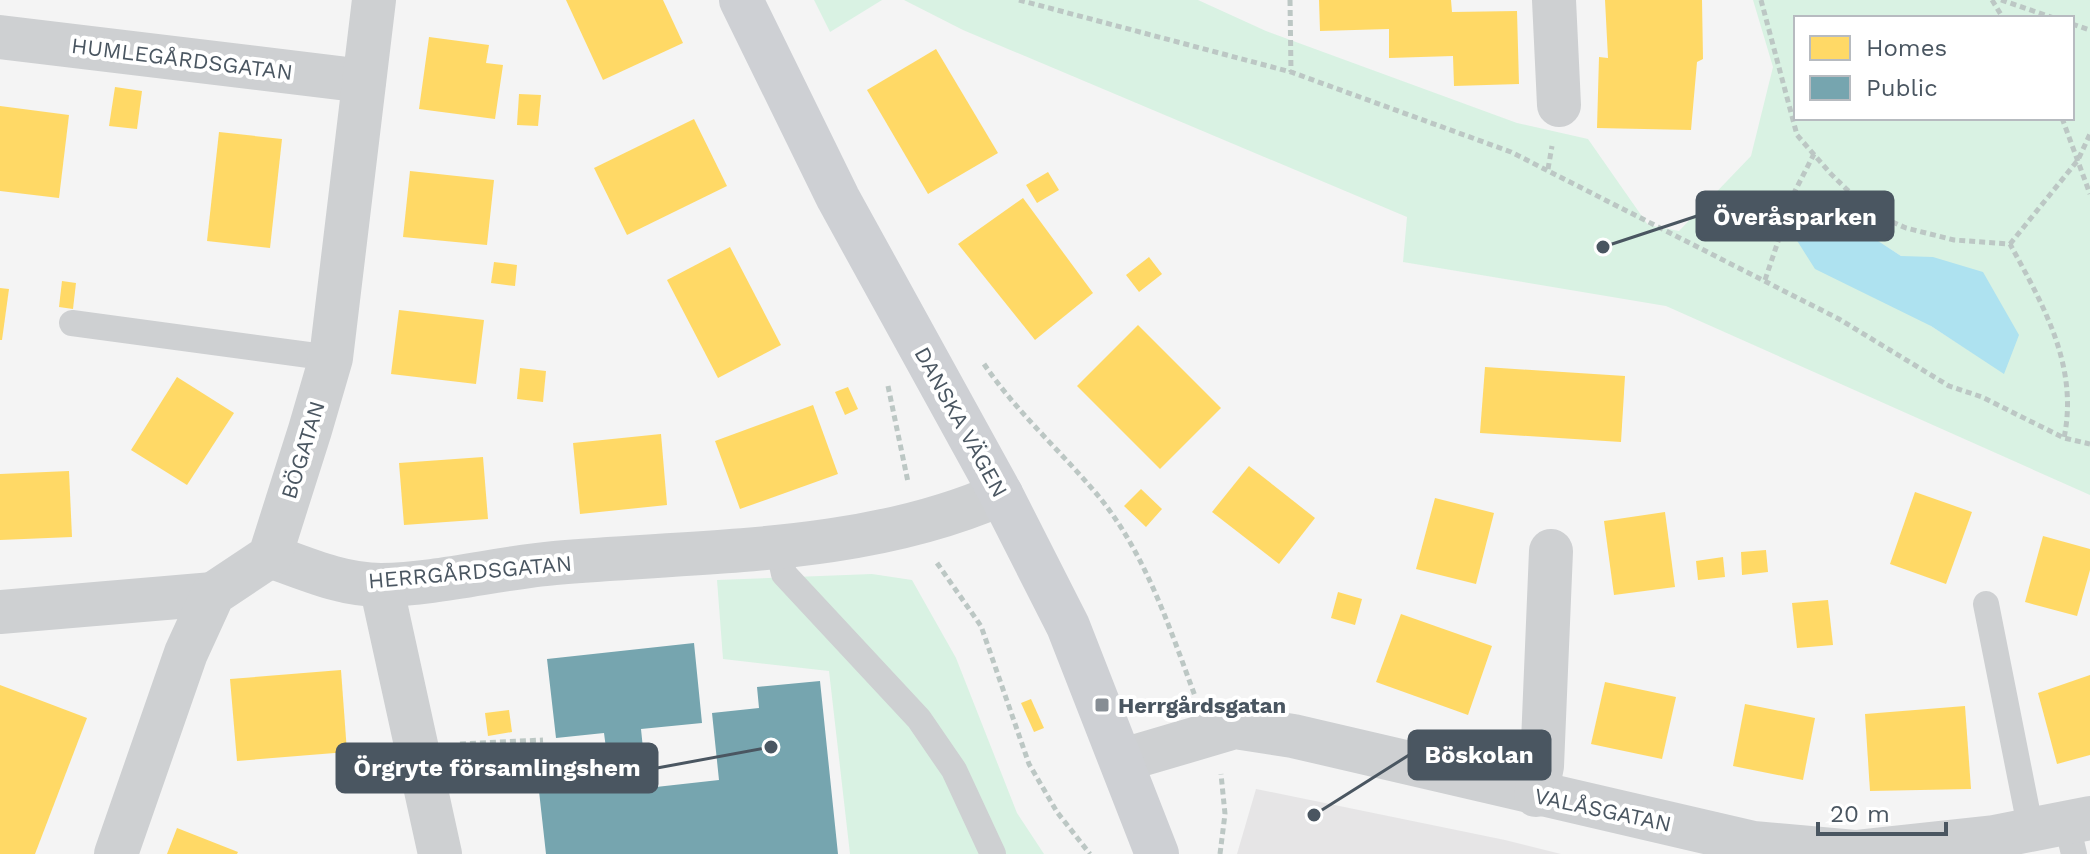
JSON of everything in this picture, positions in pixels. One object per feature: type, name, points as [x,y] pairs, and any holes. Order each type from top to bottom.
[{"type":"street","name":"BÖGATAN","points":[[270,556],[331,358],[374,0]]},
{"type":"street","name":"DANSKA VÄGEN","points":[[741,0],[838,198],[1001,494],[1068,626],[1123,760],[1157,854]]},
{"type":"street","points":[[1554,0],[1559,105]]},
{"type":"street","name":"HUMLEGÅRDSGATAN","points":[[0,37],[364,81]]},
{"type":"street","name":"HERRGÅRDSGATAN","points":[[270,556],[335,580],[381,585],[553,563],[778,546],[922,524],[1001,494]]},
{"type":"street","points":[[1536,795],[1542,766],[1551,551]]},
{"type":"street","points":[[0,612],[213,594],[270,556]]},
{"type":"street","points":[[381,585],[440,854]]},
{"type":"street","points":[[116,854],[186,653],[213,594]]},
{"type":"street","name":"VALÅSGATAN","points":[[1123,760],[1235,727],[1293,736],[1752,848],[1855,852],[2066,832]]},
{"type":"lane","points":[[72,323],[331,358]]},
{"type":"lane","points":[[778,546],[784,574],[919,719],[954,770],[993,854]]},
{"type":"lane","points":[[1986,604],[2066,832]]},
{"type":"path","points":[[1019,0],[1291,72],[1511,152],[1839,319],[1949,386],[1982,397],[2064,438],[2090,444]]},
{"type":"path","points":[[1290,0],[1291,72]]},
{"type":"path","points":[[1761,0],[1797,135],[1870,212],[1906,228],[1954,240],[2010,244]]},
{"type":"path","points":[[2001,0],[2048,16]]},
{"type":"path","points":[[2063,120],[2090,194]]},
{"type":"path","points":[[2010,244],[2078,160],[2090,134]]},
{"type":"path","points":[[1765,280],[1795,191],[1814,154]]},
{"type":"path","points":[[2010,244],[2050,318],[2068,385],[2070,408],[2064,438]]},
{"type":"path","points":[[980,359],[1101,500],[1132,546],[1159,602],[1221,774],[1223,801],[1219,854]]},
{"type":"path","points":[[887,381],[903,466],[941,571],[981,626],[1029,764],[1057,812],[1090,854]]},
{"type":"path","points":[[415,746],[543,740]]},
{"type":"shaded area","points":[[1256,789],[1505,840],[1561,854],[1237,854]]},
{"type":"green space","points":[[814,0],[882,0],[830,32]]},
{"type":"green space","points":[[904,0],[1198,0],[1266,31],[1517,123],[1588,139],[1648,225],[1679,231],[1751,156],[1773,67],[1753,0],[2090,0],[2090,495],[1666,306],[1403,262],[1407,217],[963,30]],"holes":[[[1808,196],[1901,256],[2004,373],[1931,326]]]},
{"type":"green space","points":[[872,574],[912,580],[956,658],[1017,813],[1044,854],[850,854],[829,671],[723,659],[717,580]]},
{"type":"water","points":[[1808,195],[1901,256],[1933,257],[1983,272],[2019,335],[2004,374],[1931,326],[1815,269],[1796,239]]},
{"type":"building: Homes","points":[[566,0],[663,0],[683,43],[603,80]]},
{"type":"building: Homes","points":[[1319,0],[1451,0],[1452,12],[1517,11],[1519,84],[1454,86],[1453,56],[1389,58],[1389,29],[1320,31]]},
{"type":"building: Homes","points":[[1605,0],[1702,0],[1703,59],[1697,62],[1691,130],[1597,128],[1599,57],[1608,58]]},
{"type":"building: Homes","points":[[429,37],[489,45],[486,63],[503,65],[495,119],[419,109]]},
{"type":"building: Homes","points":[[936,49],[998,153],[928,194],[867,90]]},
{"type":"building: Homes","points":[[115,87],[142,91],[137,129],[109,126]]},
{"type":"building: Homes","points":[[519,94],[541,95],[538,126],[517,125]]},
{"type":"building: Homes","points":[[0,106],[69,115],[59,198],[0,191]]},
{"type":"building: Homes","points":[[694,119],[727,186],[627,235],[594,168]]},
{"type":"building: Homes","points":[[219,132],[282,139],[270,248],[207,241]]},
{"type":"building: Homes","points":[[410,171],[494,180],[487,245],[403,237]]},
{"type":"building: Homes","points":[[1048,172],[1059,190],[1037,203],[1026,185]]},
{"type":"building: Homes","points":[[1023,198],[1093,293],[1035,340],[958,244]]},
{"type":"building: Homes","points":[[730,247],[781,345],[718,378],[667,280]]},
{"type":"building: Homes","points":[[1149,257],[1162,274],[1139,292],[1126,275]]},
{"type":"building: Homes","points":[[494,262],[517,265],[515,286],[491,283]]},
{"type":"building: Homes","points":[[62,281],[76,283],[73,309],[59,307]]},
{"type":"building: Homes","points":[[0,288],[9,289],[2,340],[0,340]]},
{"type":"building: Homes","points":[[399,310],[484,320],[476,384],[391,374]]},
{"type":"building: Homes","points":[[1138,325],[1221,408],[1160,469],[1077,386]]},
{"type":"building: Homes","points":[[1485,367],[1625,376],[1621,442],[1480,433]]},
{"type":"building: Homes","points":[[520,368],[546,371],[543,402],[517,399]]},
{"type":"building: Homes","points":[[177,377],[234,413],[187,485],[131,450]]},
{"type":"building: Homes","points":[[848,387],[858,409],[845,415],[835,392]]},
{"type":"building: Homes","points":[[813,405],[838,474],[740,509],[715,441]]},
{"type":"building: Homes","points":[[661,434],[667,505],[580,514],[573,443]]},
{"type":"building: Homes","points":[[483,457],[488,519],[404,525],[399,463]]},
{"type":"building: Homes","points":[[1249,466],[1315,518],[1279,564],[1212,512]]},
{"type":"building: Homes","points":[[69,471],[72,537],[0,540],[0,474]]},
{"type":"building: Homes","points":[[1141,489],[1162,509],[1146,527],[1124,506]]},
{"type":"building: Homes","points":[[1915,492],[1972,512],[1946,584],[1890,564]]},
{"type":"building: Homes","points":[[1435,498],[1494,513],[1476,584],[1416,569]]},
{"type":"building: Homes","points":[[1665,512],[1675,587],[1614,595],[1604,521]]},
{"type":"building: Homes","points":[[2043,536],[2090,549],[2090,570],[2077,616],[2025,602]]},
{"type":"building: Homes","points":[[1766,550],[1768,572],[1742,575],[1741,552]]},
{"type":"building: Homes","points":[[1723,557],[1725,577],[1698,580],[1696,561]]},
{"type":"building: Homes","points":[[1338,592],[1362,599],[1355,625],[1331,618]]},
{"type":"building: Homes","points":[[1828,600],[1833,645],[1797,648],[1792,603]]},
{"type":"building: Homes","points":[[1401,614],[1492,646],[1468,715],[1376,682]]},
{"type":"building: Homes","points":[[341,670],[347,752],[237,761],[230,679]]},
{"type":"building: Homes","points":[[2090,675],[2090,755],[2057,764],[2038,693]]},
{"type":"building: Homes","points":[[1605,682],[1676,697],[1662,759],[1591,744]]},
{"type":"building: Homes","points":[[0,685],[87,718],[35,854],[0,854]]},
{"type":"building: Homes","points":[[1031,699],[1044,728],[1034,732],[1021,703]]},
{"type":"building: Homes","points":[[1745,704],[1815,718],[1803,780],[1733,766]]},
{"type":"building: Homes","points":[[1965,706],[1971,789],[1870,791],[1865,714]]},
{"type":"building: Homes","points":[[509,710],[512,732],[488,736],[485,713]]},
{"type":"building: Homes","points":[[177,828],[238,852],[167,854]]},
{"type":"building: Public","points":[[694,643],[702,723],[641,729],[647,788],[719,780],[712,713],[759,708],[757,687],[820,681],[838,854],[546,854],[536,764],[607,756],[604,733],[556,738],[547,659]]},
{"type":"place","name":"Överåsparken","points":[[1603,247]]},
{"type":"place","name":"Herrgårdsgatan","points":[[1102,705]]},
{"type":"place","name":"Örgryte församlingshem","points":[[771,747]]},
{"type":"place","name":"Böskolan","points":[[1314,815]]}]
